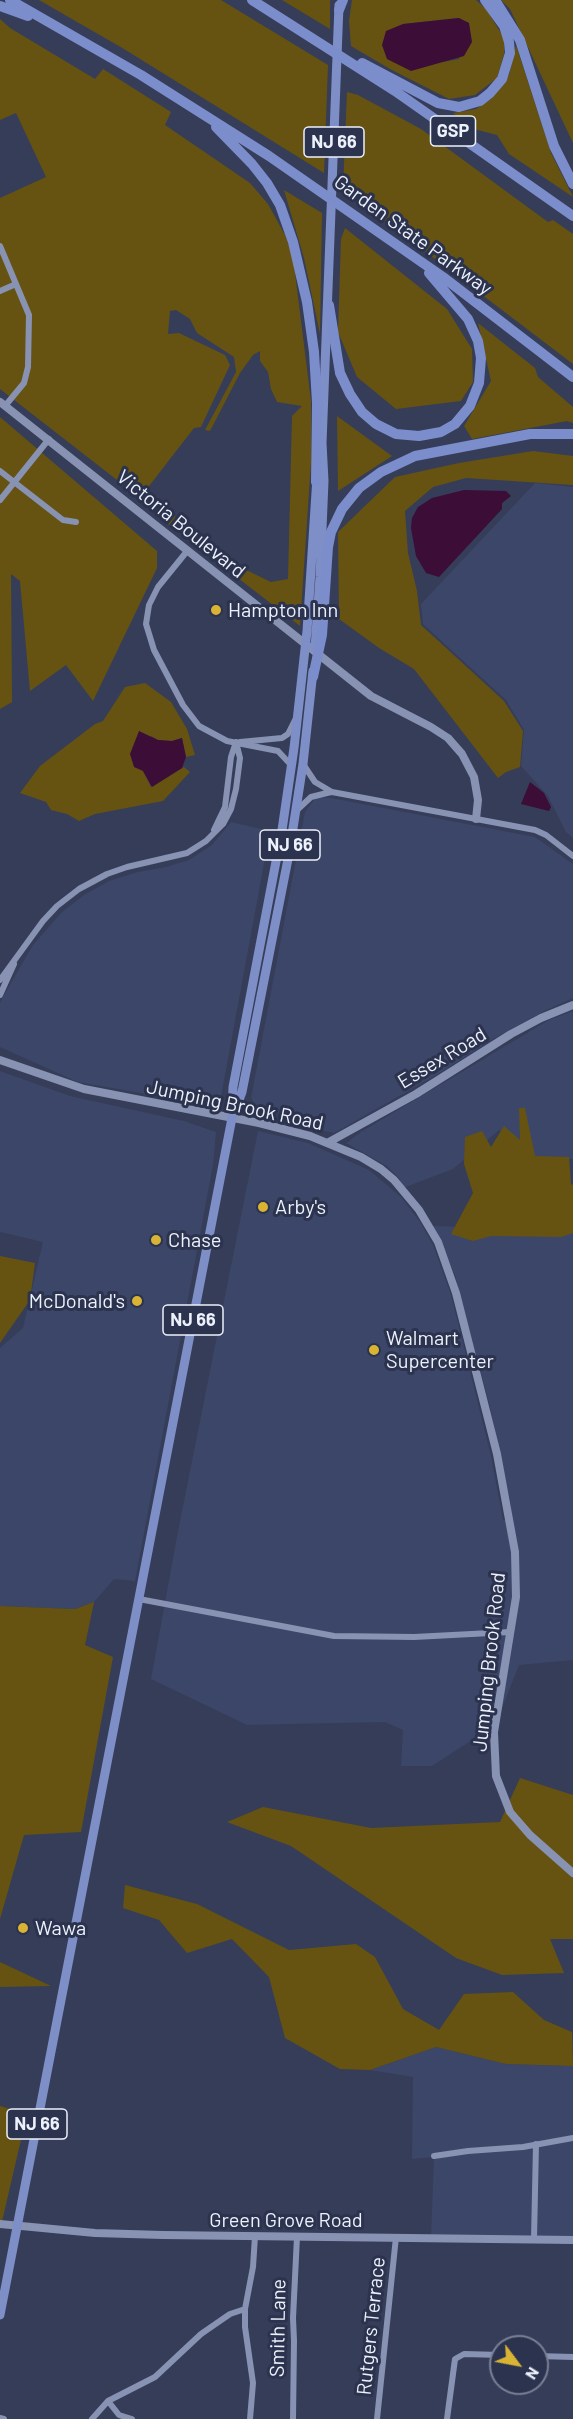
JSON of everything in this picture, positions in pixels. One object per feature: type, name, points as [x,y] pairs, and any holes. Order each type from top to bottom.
[{"type":"highway","name":"Garden State Parkway","points":[[10,0],[201,112],[306,181],[413,255],[573,377]]},
{"type":"highway","name":"GSP","points":[[252,0],[450,129],[573,216]]},
{"type":"highway","points":[[330,49],[380,71],[438,103],[454,107],[470,105],[480,101],[495,89],[502,79],[509,60],[510,47],[506,31],[485,0]]},
{"type":"highway","points":[[495,0],[520,40],[554,146],[573,184]]},
{"type":"highway","name":"NJ 66","points":[[232,1118],[243,1092],[296,811],[313,677],[324,482],[322,443],[339,4]]},
{"type":"highway","points":[[0,6],[50,23]]},
{"type":"highway","points":[[201,112],[248,159],[267,183],[290,229],[304,286],[313,344],[317,403],[316,482]]},
{"type":"highway","points":[[328,305],[343,380],[354,401],[366,416],[388,431],[411,436],[434,434],[448,428],[466,413],[474,399],[480,375],[480,350],[475,333],[463,312],[413,255]]},
{"type":"highway","points":[[313,677],[322,635],[331,532],[342,508],[359,488],[381,472],[415,456],[530,434],[573,434]]},
{"type":"highway","name":"NJ 66","points":[[0,2315],[232,1118],[233,1087],[292,766],[309,596],[316,482],[322,443]]},
{"type":"street","points":[[0,246],[29,315],[28,368],[24,383],[2,404]]},
{"type":"street","points":[[0,291],[16,284]]},
{"type":"street","name":"Victoria Boulevard","points":[[2,404],[371,696],[437,730],[453,743],[466,759],[474,777],[478,800],[476,819]]},
{"type":"street","points":[[0,500],[49,439]]},
{"type":"street","points":[[0,471],[63,520],[76,522]]},
{"type":"street","points":[[188,550],[158,587],[151,601],[146,618],[149,640],[193,719],[213,735],[278,751],[292,766]]},
{"type":"street","points":[[236,742],[282,738],[291,730],[299,708]]},
{"type":"street","points":[[0,980],[49,914],[79,889],[107,874],[127,867],[187,853],[211,836],[225,807],[231,757],[236,742]]},
{"type":"street","points":[[303,764],[315,782],[332,792],[538,832],[573,856]]},
{"type":"street","points":[[296,811],[311,796],[332,792]]},
{"type":"street","points":[[0,995],[18,955]]},
{"type":"street","name":"Essex Road","points":[[329,1142],[416,1094],[511,1034],[573,1005]]},
{"type":"street","name":"Jumping Brook Road","points":[[0,1060],[84,1089],[295,1131],[329,1142],[373,1164],[394,1180],[425,1218],[444,1256],[465,1327],[507,1502],[517,1577],[495,1732],[496,1779],[510,1812],[531,1836],[573,1873]]},
{"type":"street","points":[[139,1599],[334,1636],[414,1637],[510,1632]]},
{"type":"street","points":[[434,2156],[573,2138]]},
{"type":"street","points":[[534,2239],[536,2144]]},
{"type":"street","name":"Green Grove Road","points":[[0,2224],[95,2233],[573,2240]]},
{"type":"street","points":[[250,2419],[253,2383],[245,2327],[245,2309],[253,2267],[255,2236]]},
{"type":"street","name":"Smith Lane","points":[[292,2419],[297,2237]]},
{"type":"street","name":"Rutgers Terrace","points":[[377,2419],[396,2237]]},
{"type":"street","points":[[92,2419],[108,2401],[155,2377],[201,2334],[230,2314],[245,2309]]},
{"type":"street","points":[[447,2419],[453,2363],[456,2358],[465,2354],[489,2355]]},
{"type":"street","points":[[549,2356],[573,2357]]},
{"type":"street","points":[[108,2401],[119,2415],[132,2419]]},
{"type":"shaded area","points":[[39,0],[221,0],[328,65],[324,173],[124,49]]},
{"type":"shaded area","points":[[282,0],[330,0],[330,29]]},
{"type":"shaded area","points":[[352,0],[476,0],[486,9],[504,38],[504,54],[497,78],[475,95],[449,99],[351,46],[349,21]],"holes":[[[458,18],[469,23],[459,59],[443,62],[403,24]]]},
{"type":"shaded area","points":[[501,0],[573,0],[573,143],[510,9]]},
{"type":"shaded area","points":[[459,18],[469,23],[472,42],[464,56],[411,71],[387,59],[382,45],[386,31],[403,24]]},
{"type":"shaded area","points":[[0,19],[10,28],[95,79],[103,69],[171,112],[165,125],[250,183],[268,204],[285,235],[293,257],[311,401],[311,462],[300,626],[163,520],[169,512],[240,567],[271,582],[288,579],[292,416],[302,406],[277,402],[271,389],[268,372],[260,361],[260,351],[253,355],[240,373],[210,431],[205,430],[236,372],[234,357],[197,333],[190,319],[176,310],[170,311],[168,334],[179,333],[225,355],[230,365],[201,427],[194,428],[146,490],[135,494],[0,389],[0,198],[46,177],[16,113],[0,120]]},
{"type":"shaded area","points":[[516,45],[551,153],[573,197],[509,154],[497,135],[470,128],[453,113],[476,109],[491,99],[509,75]]},
{"type":"shaded area","points":[[347,92],[358,95],[421,129],[548,222],[553,220],[573,234],[573,364],[343,189]]},
{"type":"shaded area","points":[[284,190],[322,213],[320,334],[304,258]]},
{"type":"shaded area","points":[[345,228],[447,309],[472,349],[473,382],[461,401],[396,409],[357,377],[338,332],[341,239]]},
{"type":"shaded area","points":[[478,323],[535,368],[538,377],[573,407],[573,423],[567,421],[472,439],[464,426],[491,381]]},
{"type":"shaded area","points":[[337,416],[392,456],[338,491]]},
{"type":"shaded area","points":[[0,417],[157,551],[157,568],[93,701],[66,665],[30,691],[20,581],[11,574],[12,702],[0,709]]},
{"type":"shaded area","points":[[533,451],[573,456],[573,485],[466,478],[433,487],[405,511],[408,553],[417,591],[421,625],[504,701],[523,731],[520,767],[498,778],[414,669],[379,648],[339,619],[338,532],[395,477],[459,463]]},
{"type":"shaded area","points":[[535,483],[573,487],[573,838],[566,832],[548,796],[521,766],[524,730],[506,700],[423,624],[421,604]]},
{"type":"shaded area","points":[[464,490],[506,491],[511,496],[502,503],[502,509],[439,577],[426,573],[416,556],[411,528],[412,518],[418,507],[432,498]]},
{"type":"shaded area","points":[[145,683],[171,702],[187,729],[195,755],[186,757],[182,738],[172,741],[158,740],[151,736],[143,771],[151,787],[184,767],[190,772],[163,801],[95,814],[79,821],[67,814],[51,810],[46,802],[20,793],[40,766],[95,724],[103,721],[125,687]]},
{"type":"shaded area","points":[[139,731],[158,740],[172,741],[182,738],[186,757],[182,768],[152,787],[143,771],[134,767],[130,754]]},
{"type":"shaded area","points":[[530,782],[544,793],[551,807],[549,811],[521,804]]},
{"type":"shaded area","points":[[316,797],[535,837],[573,864],[573,998],[488,1042],[438,1074],[334,1133],[312,1128],[283,1114],[258,1110],[251,1098],[305,812]]},
{"type":"shaded area","points":[[231,822],[270,831],[220,1102],[209,1105],[78,1082],[0,1047],[0,1003],[33,945],[61,913],[84,895],[109,881],[189,860],[212,845]]},
{"type":"shaded area","points":[[573,1011],[573,1159],[532,1163],[499,1130],[453,1169],[403,1188],[399,1178],[387,1166],[346,1143],[549,1020]]},
{"type":"shaded area","points":[[0,1071],[70,1096],[184,1121],[216,1132],[213,1165],[135,1581],[114,1579],[94,1602],[75,1609],[0,1606],[0,1348],[23,1328],[43,1242],[0,1232]]},
{"type":"shaded area","points":[[519,1108],[525,1108],[535,1156],[569,1157],[571,1184],[573,1185],[573,1233],[561,1237],[491,1236],[473,1241],[451,1234],[473,1193],[464,1164],[465,1137],[482,1131],[491,1147],[504,1126],[520,1140]]},
{"type":"shaded area","points":[[258,1131],[308,1143],[369,1170],[401,1197],[420,1222],[433,1245],[451,1295],[491,1456],[503,1520],[510,1520],[511,1506],[490,1407],[455,1275],[433,1226],[573,1230],[573,1660],[519,1665],[493,1731],[486,1731],[432,1766],[401,1766],[403,1730],[385,1722],[247,1725],[151,1679],[179,1526]]},
{"type":"shaded area","points":[[0,1256],[35,1263],[30,1300],[0,1343]]},
{"type":"shaded area","points":[[94,1602],[85,1645],[113,1657],[81,1832],[24,1835],[0,1919],[0,1606],[75,1609]]},
{"type":"shaded area","points":[[520,1778],[573,1795],[573,1939],[550,1939],[564,1973],[502,1975],[456,1958],[291,1846],[227,1822],[263,1807],[371,1828],[500,1822]]},
{"type":"shaded area","points":[[125,1885],[197,1904],[289,1950],[356,1944],[375,1957],[403,2009],[439,2030],[464,1994],[513,1992],[544,2020],[572,2032],[573,2066],[506,2064],[436,2047],[370,2070],[340,2069],[285,2038],[269,1977],[232,1939],[187,1953],[159,1920],[123,1908]]},
{"type":"shaded area","points":[[0,1962],[51,1986],[0,1987]]},
{"type":"shaded area","points":[[436,2047],[506,2064],[573,2066],[573,2241],[431,2237],[434,2157],[412,2159],[413,2077],[370,2070]]},
{"type":"shaded area","points":[[0,2106],[27,2114],[0,2230]]},
{"type":"place","name":"Hampton Inn","points":[[216,610]]},
{"type":"place","name":"Arby's","points":[[263,1207]]},
{"type":"place","name":"Chase","points":[[156,1240]]},
{"type":"place","name":"McDonald's","points":[[137,1301]]},
{"type":"place","name":"Walmart Supercenter","points":[[374,1350]]},
{"type":"place","name":"Wawa","points":[[23,1928]]}]
